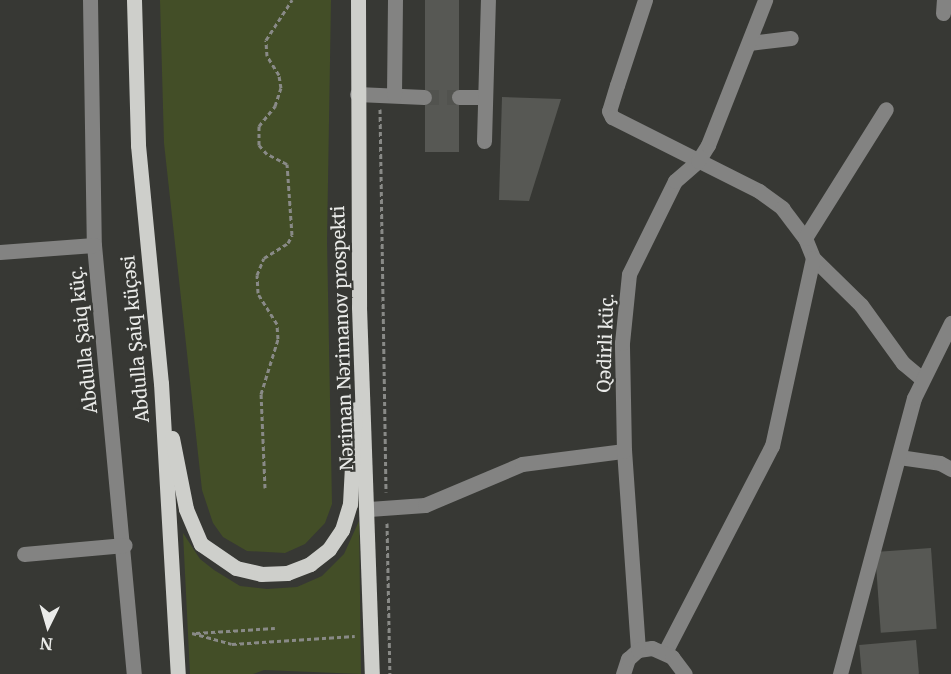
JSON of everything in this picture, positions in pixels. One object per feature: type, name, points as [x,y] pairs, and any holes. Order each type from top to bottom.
[{"type":"main road","name":"Abdulla Şaiq küçəsi","points":[[134,0],[138,145],[161,383],[178,674]]},
{"type":"main road","name":"Nəriman Nərimanov prospekti","points":[[358,0],[359,307],[369,509],[372,674]]},
{"type":"main road","points":[[161,383],[186,509],[201,544],[236,568],[261,574],[287,573],[310,564],[329,549],[347,519],[352,484],[359,307]]},
{"type":"street","name":"Abdulla Şaiq küç.","points":[[90,0],[93,245],[125,545],[134,674]]},
{"type":"street","points":[[387,95],[395,0]]},
{"type":"street","points":[[484,141],[488,0]]},
{"type":"street","points":[[645,0],[609,111],[616,122],[759,190],[782,208],[805,238],[813,258],[861,305],[903,363],[922,379]]},
{"type":"street","name":"Qədirli küç.","points":[[638,650],[624,451],[622,343],[629,274],[675,181],[698,161],[708,145],[765,0]]},
{"type":"street","points":[[749,43],[791,38]]},
{"type":"street","points":[[357,94],[424,97]]},
{"type":"street","points":[[459,97],[485,97]]},
{"type":"street","points":[[805,238],[886,109]]},
{"type":"street","points":[[0,252],[93,245]]},
{"type":"street","points":[[665,652],[772,446],[813,258]]},
{"type":"street","points":[[840,674],[922,379],[951,323]]},
{"type":"street","points":[[369,509],[425,505],[522,464],[624,451]]},
{"type":"street","points":[[899,457],[940,463],[951,469]]},
{"type":"street","points":[[24,554],[125,545]]},
{"type":"street","points":[[623,674],[638,650],[665,652],[685,674]]},
{"type":"path","points":[[265,488],[261,394],[278,339],[278,324],[258,293],[257,275],[264,258],[288,243],[292,235],[287,164],[267,154],[259,144],[259,126],[275,106],[281,88],[279,75],[267,56],[266,40],[292,0]]},
{"type":"path","points":[[387,95],[386,508],[390,674]]},
{"type":"path","points":[[275,628],[192,633],[232,644],[355,636]]},
{"type":"green space","points":[[160,0],[331,0],[327,241],[332,504],[325,523],[305,544],[285,553],[247,551],[223,537],[213,523],[202,490],[164,143]]},
{"type":"green space","points":[[359,521],[361,674],[264,670],[253,674],[190,674],[183,533],[200,559],[240,586],[267,589],[297,587],[322,576],[344,554]]},
{"type":"building","points":[[425,0],[459,0],[459,152],[425,152]]},
{"type":"building","points":[[502,97],[561,99],[529,201],[499,200]]},
{"type":"building","points":[[931,548],[937,629],[881,633],[875,552]]},
{"type":"building","points":[[916,640],[919,674],[862,674],[859,645]]},
{"type":"tunnel","points":[[424,97],[459,97]]}]
